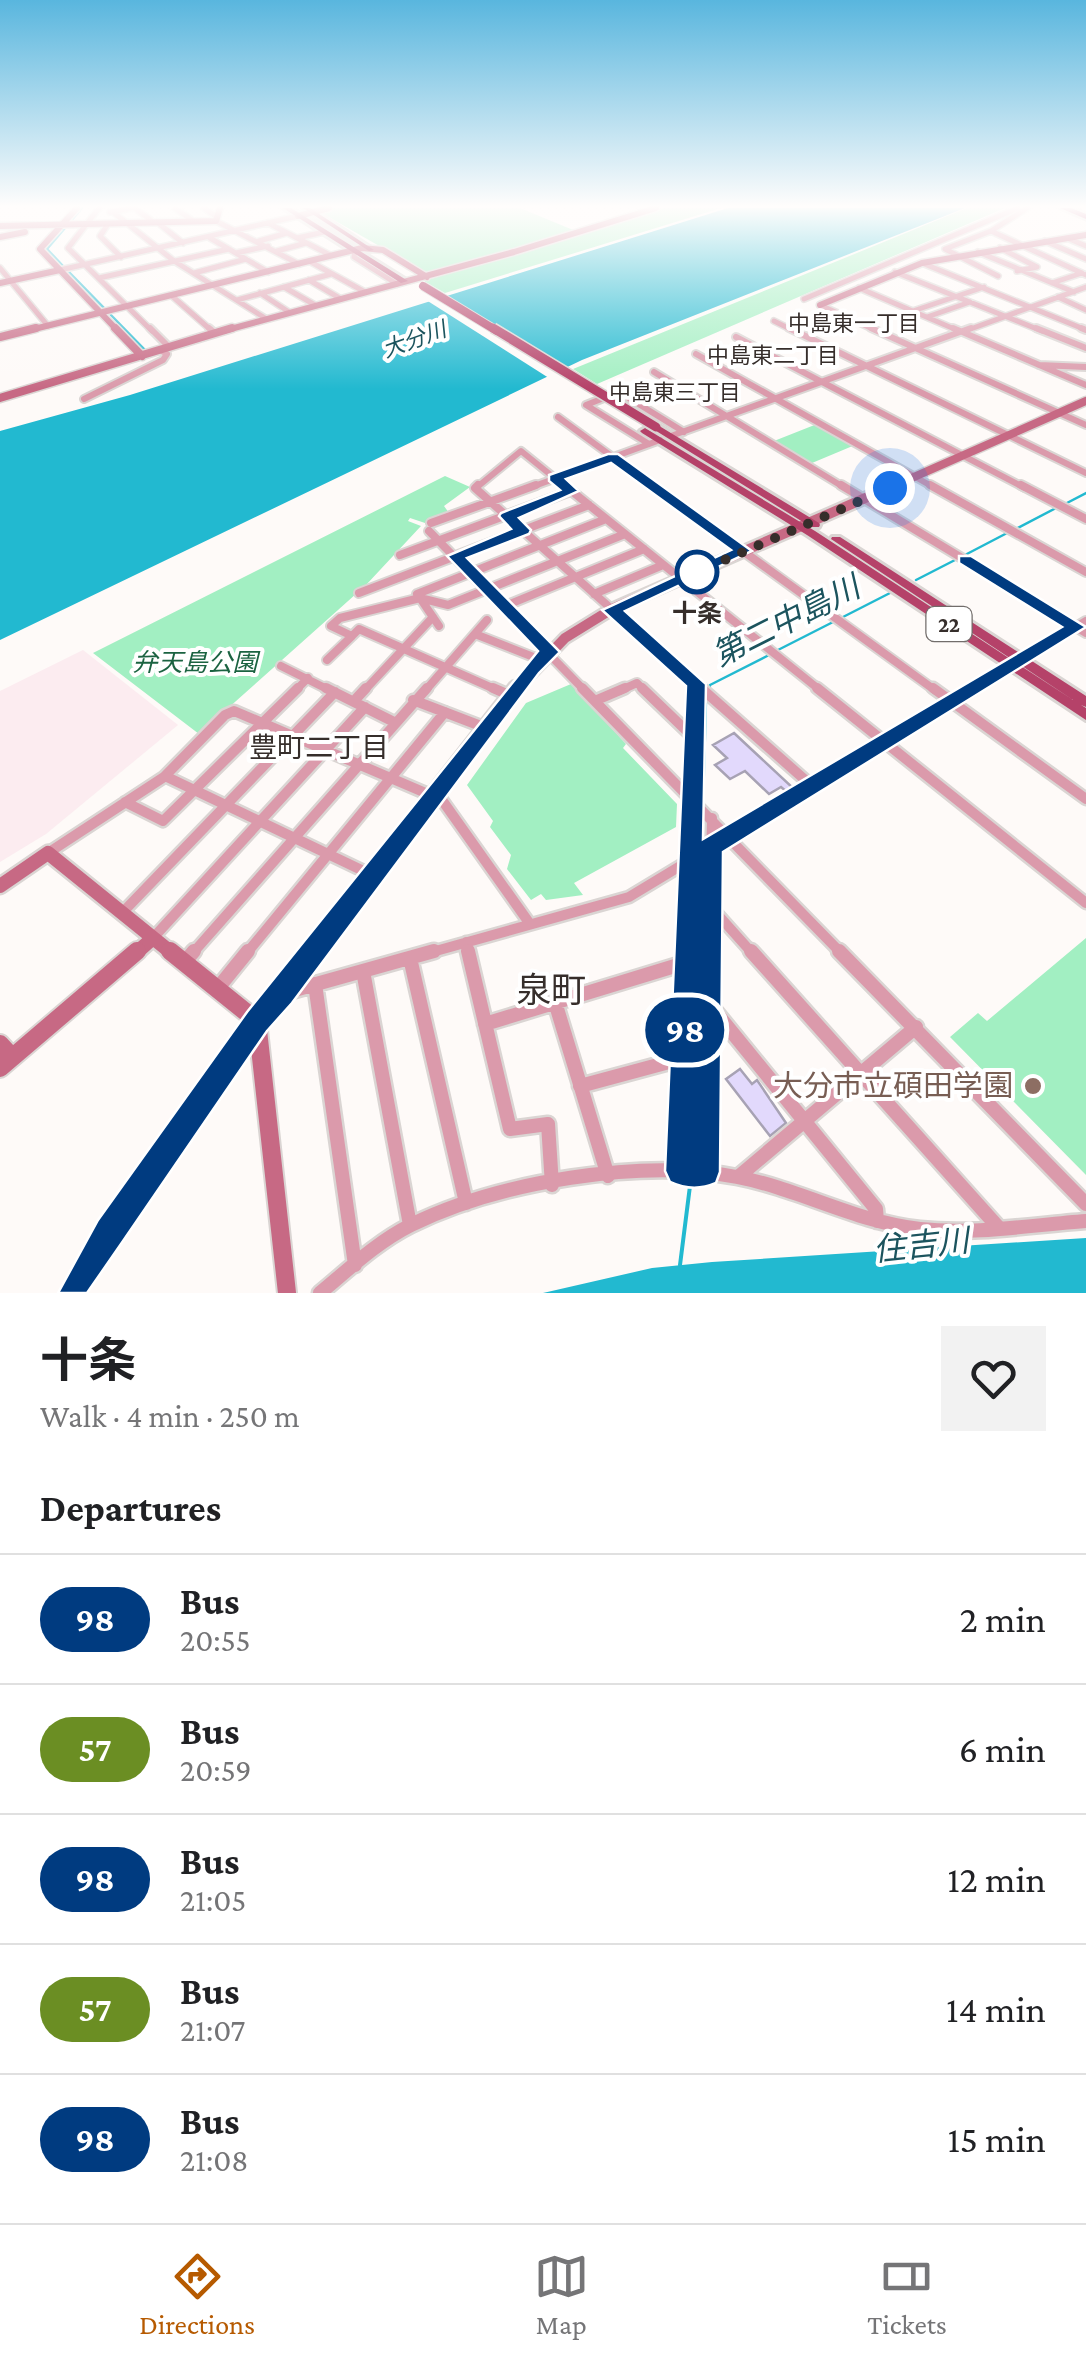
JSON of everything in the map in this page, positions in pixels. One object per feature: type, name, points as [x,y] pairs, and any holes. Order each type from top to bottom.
[{"type":"main road","name":"22","points":[[388,268],[651,429],[660,440],[805,524],[1016,663],[1086,715]]},
{"type":"main road","name":"22","points":[[395,268],[412,282]]},
{"type":"main road","name":"22","points":[[1016,663],[1086,702]]},
{"type":"street","points":[[0,268],[48,326]]},
{"type":"street","points":[[0,283],[67,268]]},
{"type":"street","points":[[88,268],[128,307],[154,352]]},
{"type":"street","points":[[98,278],[144,268]]},
{"type":"street","points":[[186,268],[265,318]]},
{"type":"street","points":[[194,273],[211,268]]},
{"type":"street","points":[[262,268],[268,272]]},
{"type":"street","points":[[0,337],[282,268]]},
{"type":"street","points":[[322,268],[365,292]]},
{"type":"street","points":[[400,268],[412,282]]},
{"type":"street","points":[[0,398],[265,318],[457,268]]},
{"type":"street","points":[[804,299],[876,268]]},
{"type":"street","points":[[820,305],[905,268]]},
{"type":"street","points":[[936,268],[1086,330]]},
{"type":"street","points":[[983,268],[998,276]]},
{"type":"street","points":[[1011,268],[1074,292]]},
{"type":"street","points":[[976,283],[1027,268]]},
{"type":"street","points":[[64,269],[105,312],[154,352],[167,354],[163,360],[84,399]]},
{"type":"street","points":[[894,272],[1086,348]]},
{"type":"street","points":[[238,300],[332,274]]},
{"type":"street","points":[[1051,284],[1084,274]]},
{"type":"street","points":[[308,280],[341,298]]},
{"type":"street","points":[[913,311],[984,286]]},
{"type":"street","points":[[284,287],[315,305]]},
{"type":"street","points":[[859,288],[1086,386]]},
{"type":"street","points":[[1086,288],[555,478],[430,527],[546,656],[597,700],[1086,1204]]},
{"type":"street","points":[[260,294],[290,312]]},
{"type":"street","points":[[172,296],[215,333]]},
{"type":"street","points":[[1058,298],[1086,310]]},
{"type":"street","points":[[927,317],[970,302]]},
{"type":"street","points":[[820,305],[1086,425]]},
{"type":"street","points":[[774,321],[1086,473]]},
{"type":"street","points":[[736,337],[1086,519]]},
{"type":"street","points":[[696,354],[1086,572]]},
{"type":"street","points":[[1039,365],[1047,362],[1086,367]]},
{"type":"street","points":[[654,372],[961,558],[1083,627]]},
{"type":"street","points":[[660,440],[586,405],[618,392],[684,432]]},
{"type":"street","points":[[75,1293],[109,1232],[257,1021],[374,876],[510,696],[546,656],[612,610],[1086,401]]},
{"type":"street","points":[[558,417],[1086,799]]},
{"type":"street","points":[[812,786],[475,488],[521,451],[1086,903]]},
{"type":"street","points":[[400,555],[572,491]]},
{"type":"street","points":[[359,593],[589,505]]},
{"type":"street","points":[[4,1056],[153,938],[326,750],[402,650],[436,622],[417,594],[606,519]]},
{"type":"street","points":[[352,636],[331,626],[340,618],[420,598],[448,605],[625,534]]},
{"type":"street","points":[[505,606],[644,549]]},
{"type":"street","points":[[594,594],[663,565]]},
{"type":"street","points":[[184,963],[487,620]]},
{"type":"street","points":[[282,994],[629,896],[1016,663],[1083,627]]},
{"type":"street","points":[[327,660],[360,630],[510,696]]},
{"type":"street","points":[[475,634],[546,656]]},
{"type":"street","points":[[282,666],[394,722]]},
{"type":"street","points":[[125,802],[163,821],[308,678]]},
{"type":"street","points":[[597,700],[637,683],[694,738]]},
{"type":"street","points":[[700,687],[694,738],[694,799],[710,907],[704,1172]]},
{"type":"street","points":[[122,913],[336,692]]},
{"type":"street","points":[[413,700],[486,728]]},
{"type":"street","points":[[0,886],[164,776],[225,715],[234,711],[442,800],[530,924]]},
{"type":"street","points":[[217,989],[446,712]]},
{"type":"street","points":[[164,776],[374,876]]},
{"type":"street","points":[[681,1171],[689,962],[701,853],[710,816]]},
{"type":"street","points":[[48,853],[257,1021],[288,1293]]},
{"type":"street","points":[[710,907],[998,1227]]},
{"type":"street","points":[[466,942],[510,1129],[548,1124],[552,1185]]},
{"type":"street","points":[[410,958],[466,1204]]},
{"type":"street","points":[[485,1024],[689,962]]},
{"type":"street","points":[[363,971],[410,1225]]},
{"type":"street","points":[[314,984],[355,1265]]},
{"type":"street","points":[[554,1002],[608,1176]]},
{"type":"street","points":[[708,1003],[876,1208],[877,1222]]},
{"type":"street","points":[[738,1177],[916,1028]]},
{"type":"street","points":[[580,1086],[684,1058]]},
{"type":"street","points":[[320,1293],[410,1225],[466,1204],[608,1176],[681,1171],[738,1177],[877,1222],[942,1231],[1086,1220]]},
{"type":"shaded area","points":[[83,650],[178,725],[46,834],[0,862],[0,691]]},
{"type":"green space","points":[[418,268],[448,268],[428,274]]},
{"type":"green space","points":[[466,268],[525,268],[445,293],[424,281]]},
{"type":"green space","points":[[819,268],[865,268],[597,384],[573,369]]},
{"type":"green space","points":[[817,424],[855,445],[812,463],[774,441]]},
{"type":"green space","name":"弁天島公園","points":[[445,476],[470,487],[444,506],[449,513],[425,523],[410,518],[408,521],[421,526],[366,585],[199,734],[93,653]]},
{"type":"green space","points":[[571,684],[626,744],[623,748],[677,804],[676,827],[574,883],[583,895],[546,900],[541,894],[531,900],[507,869],[511,855],[467,785],[526,703]]},
{"type":"green space","points":[[1086,938],[1086,1175],[950,1037],[978,1013],[987,1021]]},
{"type":"water","name":"大分川","points":[[535,268],[813,268],[582,360],[0,640],[0,431],[130,395]]},
{"type":"water","name":"住吉川","points":[[1086,1238],[1086,1293],[543,1293],[652,1268]]},
{"type":"pier","points":[[441,293],[571,371],[552,380],[423,298]]},
{"type":"building","points":[[734,733],[793,788],[787,792],[781,787],[769,794],[745,771],[730,779],[715,765],[727,758],[713,745]]},
{"type":"building","points":[[740,1069],[752,1084],[757,1080],[786,1123],[770,1136],[726,1079]]},
{"type":"waterway","points":[[69,272],[147,352]]},
{"type":"waterway","points":[[1065,504],[1086,493]]},
{"type":"waterway","points":[[1016,529],[1058,507]]},
{"type":"waterway","points":[[963,556],[1009,532]]},
{"type":"waterway","points":[[916,580],[955,560]]},
{"type":"waterway","name":"第二中島川","points":[[843,617],[890,593]]},
{"type":"waterway","name":"第二中島川","points":[[776,651],[835,621]]},
{"type":"waterway","name":"第二中島川","points":[[709,691],[710,685],[769,655]]},
{"type":"waterway","name":"第二中島川","points":[[703,805],[706,699]]},
{"type":"waterway","name":"第二中島川","points":[[701,850],[702,818]]},
{"type":"waterway","name":"第二中島川","points":[[698,954],[701,858]]},
{"type":"waterway","name":"第二中島川","points":[[692,1165],[698,951]]},
{"type":"waterway","name":"第二中島川","points":[[680,1265],[691,1178]]},
{"type":"bus line","name":"98","points":[[75,1293],[109,1232],[257,1021],[282,994],[532,668],[550,652],[455,556],[523,530],[507,516],[572,491],[555,478],[613,457],[744,551],[612,610],[696,684],[681,1171],[704,1172],[711,847],[1076,627],[965,560]]},
{"type":"place","name":"十条","points":[[697,572]]},
{"type":"place","name":"大分市立碩田学園","points":[[1033,1086]]},
{"type":"district","name":"中島東一丁目","points":[[854,323]]},
{"type":"district","name":"中島東二丁目","points":[[773,355]]},
{"type":"district","name":"中島東三丁目","points":[[675,392]]},
{"type":"district","name":"豊町二丁目","points":[[319,747]]},
{"type":"district","name":"泉町","points":[[551,990]]},
{"type":"route","points":[[697,572],[687,584],[681,579],[890,488]]}]
